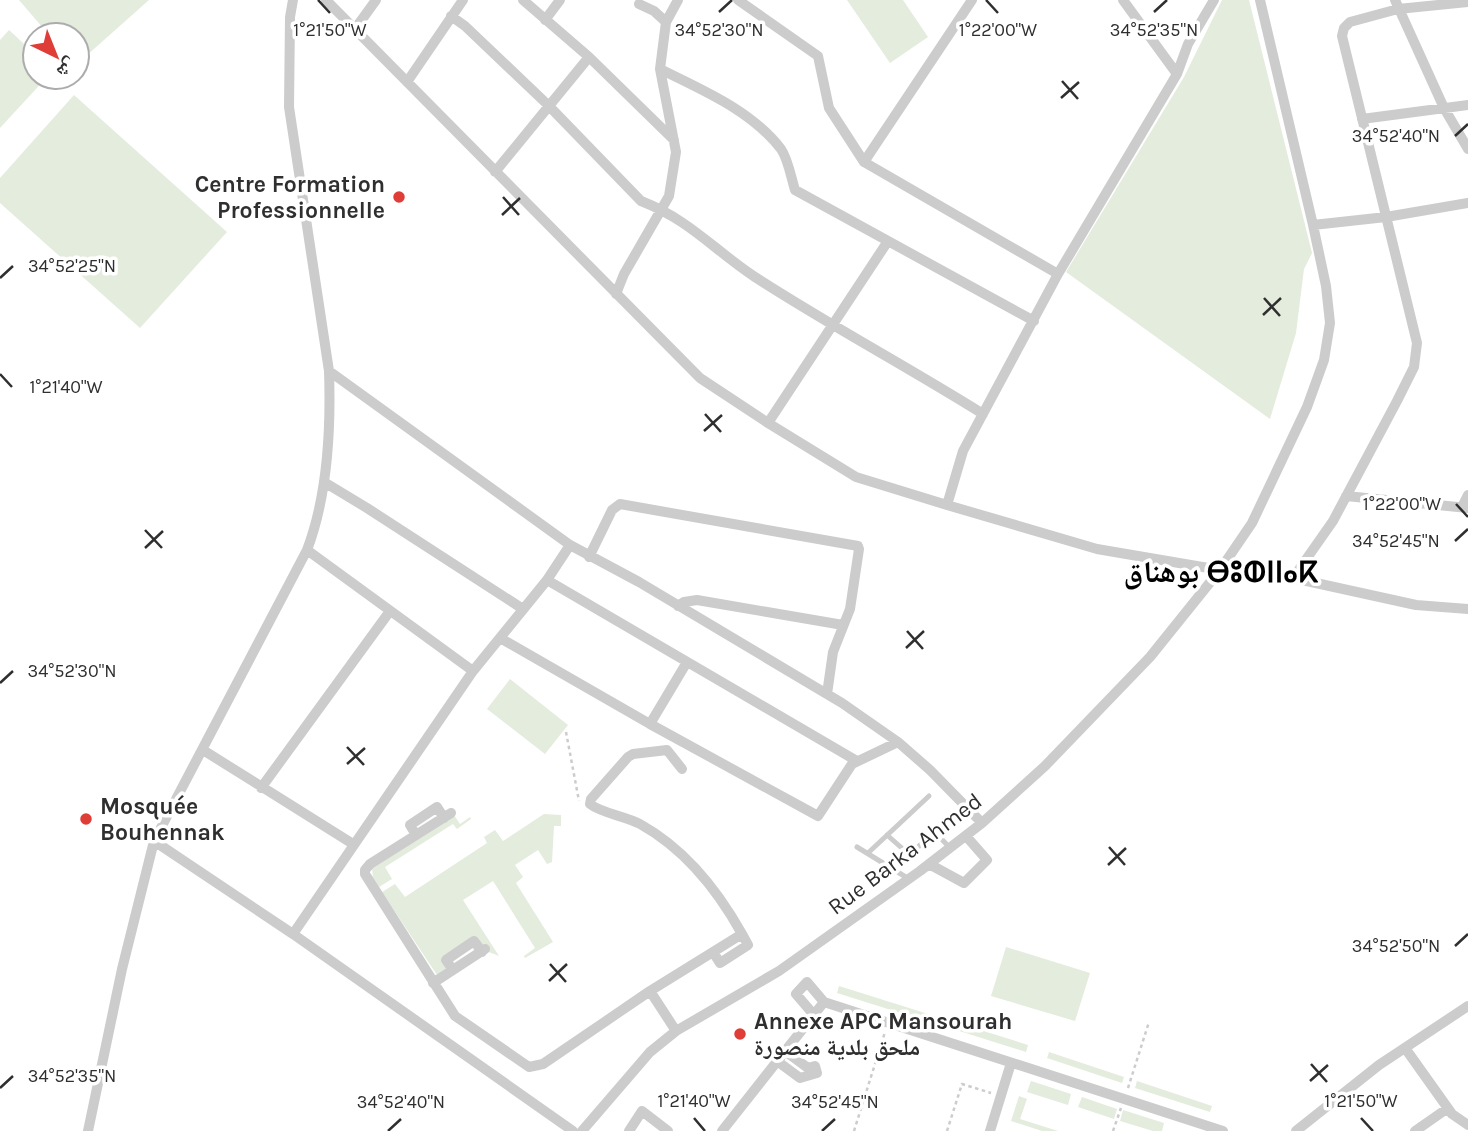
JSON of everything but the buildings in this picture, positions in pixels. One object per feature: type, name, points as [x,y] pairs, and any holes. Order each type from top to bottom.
[{"type":"street","points":[[88,1131],[122,970],[154,841],[307,550],[314,532],[324,482],[330,398],[329,371],[289,107],[290,16],[293,0]]},
{"type":"street","points":[[326,0],[700,378],[856,477],[1097,549],[1220,570],[1293,578],[1416,605],[1468,609]]},
{"type":"street","points":[[355,30],[376,0]]},
{"type":"street","points":[[407,82],[463,0]]},
{"type":"street","points":[[523,0],[589,57],[674,140]]},
{"type":"street","points":[[545,20],[560,0]]},
{"type":"street","points":[[738,0],[818,56],[829,108],[864,162],[1058,274]]},
{"type":"street","points":[[864,162],[972,0]]},
{"type":"street","points":[[1123,0],[1177,74]]},
{"type":"street","points":[[947,505],[963,451],[1058,274],[1177,74],[1188,44],[1214,0]]},
{"type":"street","name":"Rue Barka Ahmed","points":[[582,1131],[650,1052],[676,1031],[779,971],[909,879],[982,823],[1045,766],[1150,657],[1220,570],[1252,523],[1307,407],[1324,360],[1330,323],[1326,286],[1313,225],[1260,0]]},
{"type":"street","points":[[616,294],[624,274],[669,196],[676,152],[660,69],[666,22],[675,2]]},
{"type":"street","points":[[1293,578],[1333,521],[1414,367],[1417,343],[1342,36],[1344,28],[1350,22],[1396,5],[1468,2]]},
{"type":"street","points":[[639,4],[654,11],[666,22]]},
{"type":"street","points":[[1396,5],[1444,108],[1468,149]]},
{"type":"street","points":[[451,16],[548,105],[641,201],[661,209],[698,232],[753,276],[983,414]]},
{"type":"street","points":[[495,172],[589,57]]},
{"type":"street","points":[[660,69],[723,101],[751,121],[782,150],[795,190],[1034,321]]},
{"type":"street","points":[[1362,118],[1468,105]]},
{"type":"street","points":[[1313,225],[1386,217],[1468,203]]},
{"type":"street","points":[[768,423],[888,240]]},
{"type":"street","points":[[329,371],[570,545],[827,694],[898,743],[930,770],[982,823]]},
{"type":"street","points":[[324,482],[523,609]]},
{"type":"street","points":[[1346,496],[1465,508],[1468,495]]},
{"type":"street","points":[[589,556],[612,510],[620,504],[855,544],[859,549],[850,609],[833,652],[827,694]]},
{"type":"street","points":[[293,934],[473,671],[547,580],[570,545]]},
{"type":"street","points":[[307,550],[473,671]]},
{"type":"street","points":[[547,580],[857,761]]},
{"type":"street","points":[[678,606],[697,600],[843,625]]},
{"type":"street","points":[[261,788],[390,611]]},
{"type":"street","points":[[500,638],[818,816],[849,768],[857,761],[898,743]]},
{"type":"street","points":[[650,724],[687,662]]},
{"type":"street","points":[[203,750],[353,844]]},
{"type":"street","points":[[448,816],[438,807],[410,825],[416,835],[370,864],[365,874],[458,1019],[529,1067],[543,1064],[713,952],[720,962],[748,944],[725,904],[689,860],[648,829],[626,817],[590,804],[591,799],[633,754],[667,750],[682,769]]},
{"type":"street","points":[[929,864],[964,883],[987,860],[966,835]]},
{"type":"street","points":[[154,841],[293,934],[573,1131]]},
{"type":"street","points":[[433,983],[453,970],[446,960],[474,941],[484,950]]},
{"type":"street","points":[[814,1014],[796,995],[807,982],[824,1002],[1223,1131]]},
{"type":"street","points":[[650,991],[676,1031]]},
{"type":"street","points":[[722,1131],[824,1002]]},
{"type":"street","points":[[1296,1131],[1369,1073],[1468,1006]]},
{"type":"street","points":[[1405,1048],[1452,1114],[1468,1125]]},
{"type":"street","points":[[777,1061],[800,1078],[817,1073],[815,1066],[808,1069],[785,1051]]},
{"type":"street","points":[[990,1131],[1011,1063]]},
{"type":"street","points":[[1415,1131],[1448,1108]]},
{"type":"street","points":[[629,1131],[642,1111],[668,1131]]},
{"type":"lane","points":[[868,853],[929,796]]},
{"type":"lane","points":[[887,835],[904,850],[912,852],[946,823]]},
{"type":"lane","points":[[936,832],[950,848]]},
{"type":"lane","points":[[857,847],[909,879]]},
{"type":"path","points":[[566,732],[580,805],[590,804]]},
{"type":"path","points":[[1113,1131],[1149,1022]]},
{"type":"path","points":[[854,1131],[888,1023]]},
{"type":"path","points":[[947,1131],[962,1084],[1001,1096]]},
{"type":"green space","points":[[19,0],[149,0],[91,52],[91,21],[37,21]]},
{"type":"green space","points":[[847,0],[903,0],[928,37],[890,63]]},
{"type":"green space","points":[[1222,0],[1249,0],[1312,253],[1304,269],[1296,333],[1270,419],[1066,272],[1184,77]]},
{"type":"green space","points":[[9,30],[21,41],[21,91],[34,91],[0,128],[0,40]]},
{"type":"green space","points":[[74,95],[227,232],[140,328],[0,203],[0,178]]},
{"type":"green space","points":[[510,679],[568,725],[545,754],[487,709]]},
{"type":"green space","points":[[544,814],[561,815],[561,826],[554,826],[552,862],[547,864],[538,850],[515,865],[523,877],[516,883],[553,942],[525,958],[524,956],[535,948],[493,881],[463,900],[499,956],[489,952],[475,936],[441,959],[447,968],[437,975],[382,892],[395,884],[405,897],[487,843],[484,837],[495,830],[503,841]]},
{"type":"green space","points":[[454,815],[460,824],[470,817],[471,819],[457,829],[453,824],[385,867],[392,879],[379,887],[373,877],[372,868]]},
{"type":"green space","points":[[1006,947],[1090,973],[1075,1021],[991,996]]},
{"type":"green space","points":[[839,986],[928,1014],[926,1021],[837,993]]},
{"type":"green space","points":[[939,1017],[1028,1045],[1026,1052],[937,1024]]},
{"type":"green space","points":[[1049,1052],[1124,1077],[1122,1083],[1047,1058]]},
{"type":"green space","points":[[1031,1081],[1071,1094],[1068,1105],[1027,1092]]},
{"type":"green space","points":[[1137,1081],[1212,1106],[1210,1112],[1135,1088]]},
{"type":"green space","points":[[1019,1096],[1027,1099],[1020,1119],[1058,1131],[1042,1131],[1011,1121]]},
{"type":"green space","points":[[1082,1097],[1117,1109],[1114,1119],[1078,1107]]},
{"type":"green space","points":[[1123,1110],[1164,1123],[1162,1131],[1120,1121]]},
{"type":"place","name":"Centre Formation Professionnelle","points":[[399,197]]},
{"type":"place","name":"Mosquée Bouhennak","points":[[86,819]]},
{"type":"place","name":"Annexe APC Mansourah ملحق بلدية منصورة","points":[[740,1034]]},
{"type":"district","name":"بوهناق ⴱⵓⵀⵏⵏⴰⴽ","points":[[1221,572]]}]
